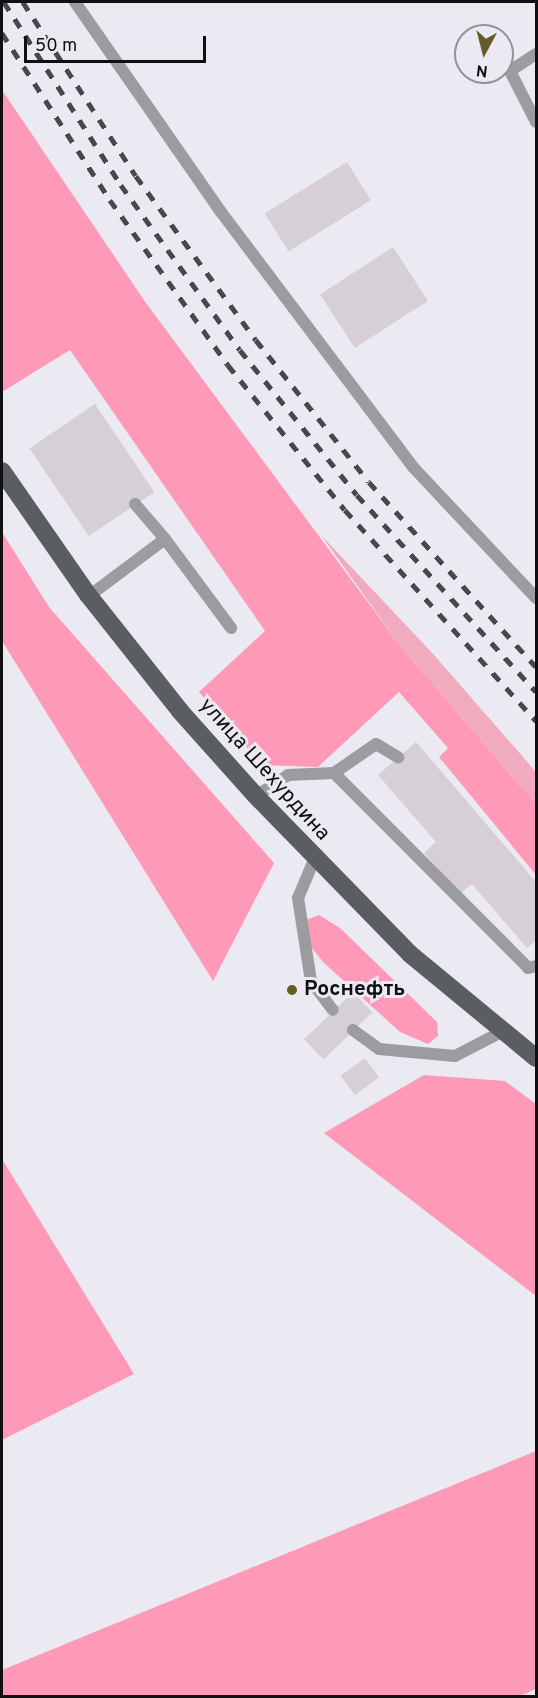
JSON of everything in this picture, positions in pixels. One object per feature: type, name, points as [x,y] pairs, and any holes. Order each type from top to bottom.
[{"type":"main road","name":"улица Шехурдина","points":[[2,471],[89,596],[180,711],[256,796],[315,860],[410,954],[537,1058]]},
{"type":"lane","points":[[75,2],[221,212],[412,466],[537,598]]},
{"type":"lane","points":[[537,54],[510,71],[537,122]]},
{"type":"lane","points":[[135,504],[165,539],[231,628]]},
{"type":"lane","points":[[89,596],[165,539]]},
{"type":"lane","points":[[256,796],[288,775],[334,773],[376,744],[398,757]]},
{"type":"lane","points":[[334,773],[528,968],[537,966]]},
{"type":"lane","points":[[315,860],[298,898],[311,981],[333,1010]]},
{"type":"lane","points":[[353,1030],[379,1049],[455,1056],[503,1031]]},
{"type":"shaded area","points":[[2,90],[146,303],[399,644],[536,804],[536,875],[439,757],[448,748],[399,692],[318,767],[262,765],[199,692],[265,631],[70,350],[2,392]]},
{"type":"shaded area","points":[[2,532],[49,607],[274,863],[213,981],[2,641]]},
{"type":"shaded area","points":[[321,535],[435,656],[536,772],[536,804],[399,644]]},
{"type":"shaded area","points":[[319,915],[340,928],[437,1022],[438,1036],[428,1044],[400,1032],[323,962],[304,938],[306,920]]},
{"type":"shaded area","points":[[424,1075],[505,1081],[536,1104],[536,1296],[324,1133]]},
{"type":"shaded area","points":[[2,1159],[134,1374],[2,1440]]},
{"type":"shaded area","points":[[536,1451],[536,1689],[520,1696],[2,1696],[2,1670]]},
{"type":"building","points":[[347,162],[371,200],[289,252],[265,213]]},
{"type":"building","points":[[393,247],[428,301],[355,348],[320,294]]},
{"type":"building","points":[[95,404],[154,492],[89,536],[30,448]]},
{"type":"building","points":[[416,742],[536,882],[536,940],[527,948],[472,884],[460,894],[424,853],[436,842],[378,775]]},
{"type":"building","points":[[353,992],[372,1012],[324,1059],[304,1039]]},
{"type":"building","points":[[365,1058],[379,1077],[355,1095],[341,1076]]},
{"type":"railway","points":[[4,2],[121,185],[240,350],[357,495],[536,692]]},
{"type":"railway","points":[[23,2],[136,176],[256,340],[369,482],[536,667]]},
{"type":"railway","points":[[2,33],[110,200],[228,365],[345,510],[536,721]]},
{"type":"place","name":"Роснефть","points":[[292,990]]}]
